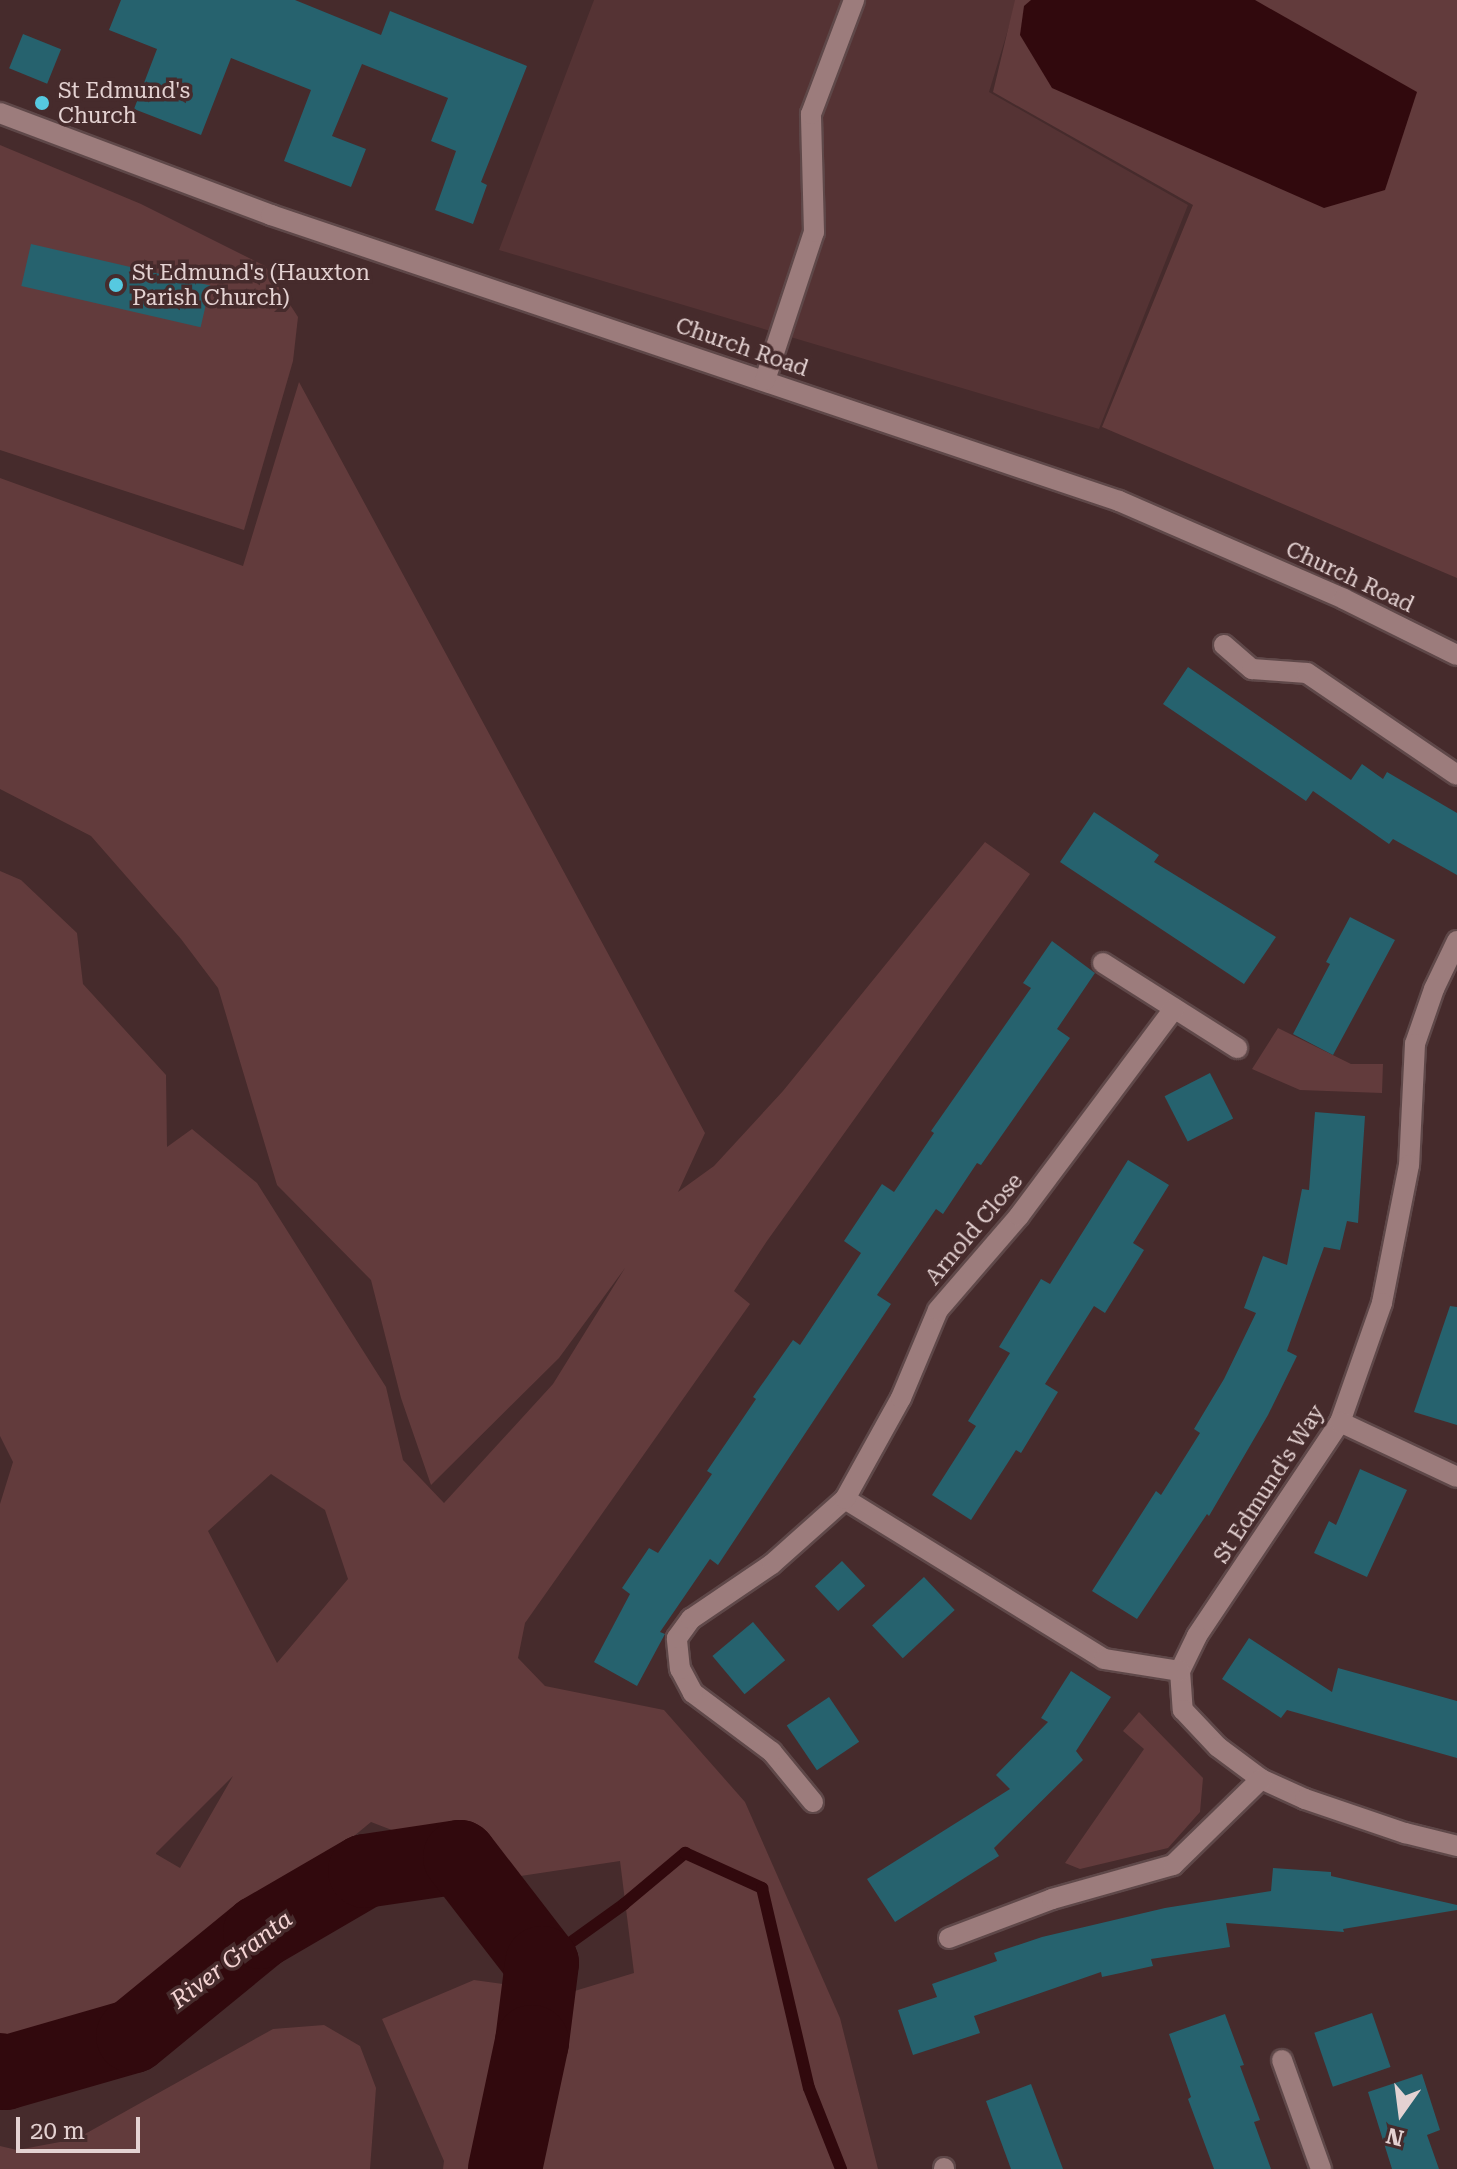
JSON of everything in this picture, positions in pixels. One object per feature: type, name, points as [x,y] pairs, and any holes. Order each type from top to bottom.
[{"type":"street","points":[[765,380],[814,232],[811,114],[854,0]]},
{"type":"street","name":"Church Road","points":[[0,113],[271,215],[1119,501],[1344,599],[1457,655]]},
{"type":"street","points":[[1224,645],[1252,669],[1307,673],[1457,775]]},
{"type":"street","name":"St Edmund's Way","points":[[1180,1671],[1197,1636],[1340,1422],[1382,1303],[1409,1165],[1415,1044],[1434,989],[1457,941]]},
{"type":"street","points":[[1103,963],[1237,1048]]},
{"type":"street","name":"Arnold Close","points":[[813,1802],[772,1752],[693,1693],[680,1669],[677,1638],[691,1619],[772,1564],[845,1499],[901,1398],[938,1310],[1019,1216],[1174,1009]]},
{"type":"street","points":[[1340,1422],[1457,1477]]},
{"type":"street","points":[[845,1499],[1104,1659],[1180,1671],[1183,1710],[1218,1747],[1261,1779],[1391,1828],[1457,1846]]},
{"type":"street","points":[[949,1938],[1052,1899],[1173,1865],[1261,1779]]},
{"type":"street","points":[[1282,2060],[1321,2169]]},
{"type":"shaded area","points":[[594,0],[1017,0],[989,92],[1188,205],[1099,429],[499,250]]},
{"type":"shaded area","points":[[1015,0],[1457,0],[1457,578],[1102,427],[1193,205],[993,92]]},
{"type":"shaded area","points":[[1031,0],[1255,0],[1417,92],[1385,190],[1324,208],[1052,88],[1020,35],[1024,6]]},
{"type":"shaded area","points":[[0,145],[141,204],[265,266],[298,317],[293,361],[244,530],[0,450]]},
{"type":"shaded area","points":[[299,382],[705,1133],[678,1192],[714,1166],[783,1091],[985,842],[1030,874],[734,1291],[750,1304],[525,1623],[518,1658],[545,1686],[664,1710],[745,1802],[840,2018],[878,2169],[443,2169],[444,2161],[382,2019],[474,1980],[568,1993],[634,1973],[620,1861],[514,1877],[371,1822],[161,1995],[82,2035],[24,2049],[0,2035],[0,1504],[13,1462],[0,1436],[0,871],[21,880],[77,933],[83,984],[166,1075],[167,1147],[192,1129],[257,1183],[386,1387],[403,1460],[444,1503],[553,1384],[625,1268],[559,1358],[431,1485],[401,1398],[371,1280],[277,1185],[218,988],[181,939],[91,836],[0,789],[0,478],[243,566]],"holes":[[[271,1474],[325,1510],[348,1579],[277,1663],[208,1531]],[[233,1776],[180,1868],[156,1854],[156,1853]]]},
{"type":"shaded area","points":[[1278,1028],[1351,1064],[1383,1064],[1382,1093],[1300,1090],[1252,1069]]},
{"type":"shaded area","points":[[1139,1712],[1203,1778],[1200,1812],[1168,1848],[1080,1869],[1065,1863],[1144,1749],[1123,1731]]},
{"type":"shaded area","points":[[324,2025],[360,2046],[376,2088],[370,2169],[0,2169],[0,2146],[17,2150],[76,2139],[273,2029]]},
{"type":"building","points":[[121,0],[295,0],[381,35],[390,11],[527,66],[481,182],[487,185],[473,224],[435,210],[456,151],[431,141],[448,98],[362,64],[332,136],[366,149],[351,187],[284,161],[311,90],[231,58],[201,135],[134,109],[157,49],[109,30]]},
{"type":"building","points":[[23,34],[61,49],[47,84],[9,68]]},
{"type":"building","name":"St Edmund's (Hauxton Parish Church)","points":[[31,244],[210,285],[201,327],[21,286]]},
{"type":"building","points":[[1188,667],[1351,780],[1362,764],[1383,779],[1387,772],[1457,813],[1457,875],[1393,839],[1389,844],[1313,791],[1306,801],[1163,704]]},
{"type":"building","points":[[1094,812],[1159,855],[1154,862],[1276,937],[1244,984],[1060,862]]},
{"type":"building","points":[[1350,917],[1395,940],[1333,1055],[1293,1034],[1330,964],[1326,962]]},
{"type":"building","points":[[1052,941],[1095,973],[1057,1029],[1070,1038],[981,1165],[977,1163],[943,1214],[936,1209],[877,1295],[891,1304],[718,1565],[710,1559],[660,1632],[665,1634],[637,1686],[594,1662],[630,1594],[622,1588],[649,1548],[658,1553],[712,1474],[707,1471],[793,1340],[800,1345],[861,1253],[844,1241],[882,1184],[894,1192],[934,1133],[931,1131],[1031,988],[1023,983]]},
{"type":"building","points":[[1210,1073],[1233,1118],[1188,1142],[1165,1096]]},
{"type":"building","points":[[1315,1112],[1365,1116],[1358,1223],[1347,1221],[1340,1250],[1324,1247],[1287,1351],[1297,1356],[1268,1415],[1209,1516],[1207,1514],[1137,1619],[1092,1591],[1156,1491],[1161,1495],[1200,1433],[1194,1429],[1224,1379],[1256,1313],[1244,1308],[1263,1256],[1287,1265],[1302,1189],[1309,1190]]},
{"type":"building","points":[[1128,1160],[1169,1185],[1133,1243],[1144,1250],[1105,1313],[1094,1306],[1045,1384],[1058,1392],[1021,1453],[1016,1450],[971,1520],[932,1495],[976,1426],[968,1421],[1010,1353],[999,1347],[1041,1279],[1050,1284]]},
{"type":"building","points":[[1450,1306],[1457,1307],[1457,1425],[1414,1412]]},
{"type":"building","points":[[1360,1469],[1407,1490],[1367,1577],[1314,1553],[1329,1521],[1336,1525]]},
{"type":"building","points":[[842,1561],[865,1586],[838,1611],[815,1586]]},
{"type":"building","points":[[924,1577],[955,1610],[903,1658],[872,1625]]},
{"type":"building","points":[[753,1622],[785,1660],[745,1694],[712,1656]]},
{"type":"building","points":[[1249,1638],[1332,1692],[1338,1668],[1457,1701],[1457,1758],[1287,1710],[1281,1718],[1222,1679]]},
{"type":"building","points":[[1071,1671],[1111,1697],[1076,1751],[1083,1760],[994,1848],[999,1856],[895,1922],[867,1879],[1010,1789],[996,1775],[1048,1722],[1041,1718]]},
{"type":"building","points":[[829,1697],[859,1742],[817,1770],[787,1726]]},
{"type":"building","points":[[1273,1868],[1331,1872],[1331,1876],[1457,1905],[1457,1910],[1343,1929],[1344,1932],[1226,1923],[1230,1947],[1151,1959],[1153,1966],[1102,1977],[1101,1972],[974,2016],[980,2033],[913,2055],[898,2010],[937,1997],[932,1984],[997,1961],[994,1953],[1042,1937],[1165,1908],[1271,1891]]},
{"type":"building","points":[[1372,2013],[1391,2067],[1333,2087],[1314,2033]]},
{"type":"building","points":[[1225,2014],[1244,2065],[1240,2066],[1260,2120],[1254,2122],[1271,2169],[1214,2169],[1188,2099],[1191,2097],[1169,2034]]},
{"type":"building","points":[[1422,2074],[1440,2130],[1427,2135],[1439,2169],[1392,2169],[1368,2092]]},
{"type":"building","points":[[1031,2084],[1063,2169],[1011,2169],[986,2101]]},
{"type":"waterway","points":[[542,1963],[624,1904],[685,1853],[762,1888],[809,2088],[841,2169]]},
{"type":"waterway","name":"River Granta","points":[[0,2070],[5,2073],[133,2036],[260,1932],[365,1871],[460,1857],[542,1963],[532,2042],[505,2169]]},
{"type":"place","name":"St Edmund's Church","points":[[42,103]]},
{"type":"place","name":"St Edmund's (Hauxton Parish Church)","points":[[116,285]]}]
